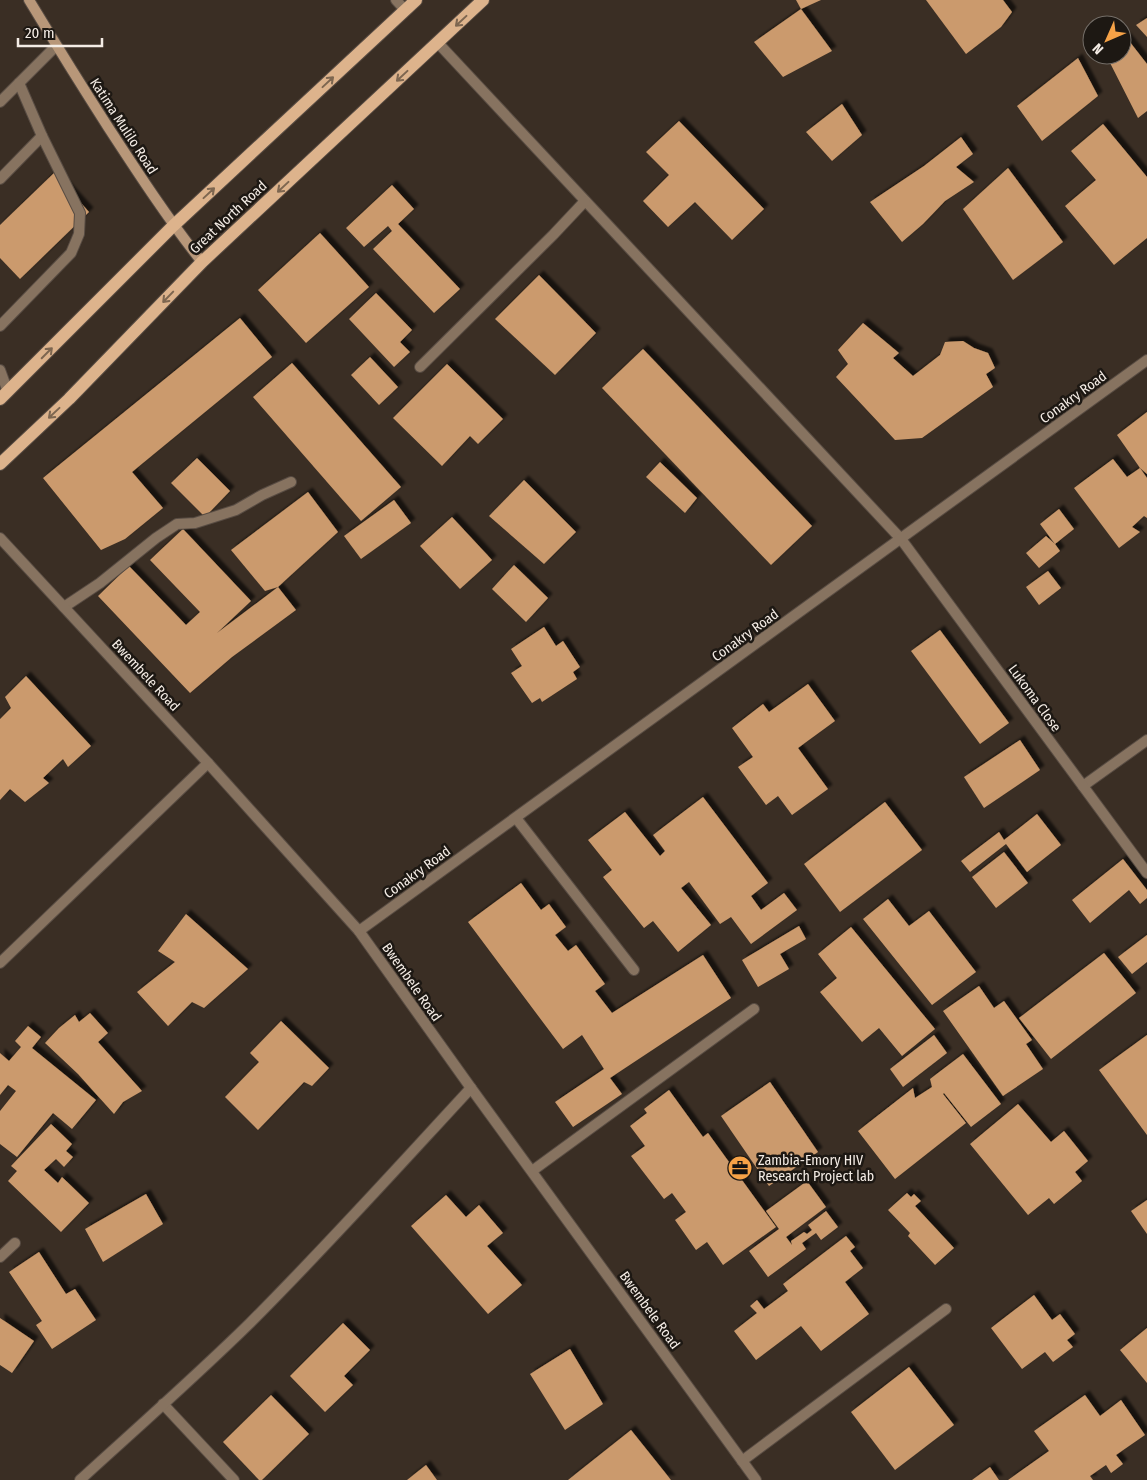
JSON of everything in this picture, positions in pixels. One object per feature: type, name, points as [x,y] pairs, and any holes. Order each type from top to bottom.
[{"type":"main road","name":"Katima Mulilo Road","points":[[30,0],[56,46],[173,226],[202,262]]},
{"type":"main road","points":[[4,396],[173,226],[416,0]]},
{"type":"main road","name":"Great North Road","points":[[0,464],[69,399],[202,262],[484,0]]},
{"type":"street","points":[[396,0],[405,10]]},
{"type":"street","name":"Lukoma Close","points":[[438,43],[901,539],[1147,873]]},
{"type":"street","points":[[0,102],[56,46]]},
{"type":"street","points":[[0,326],[71,253],[79,234],[80,213],[42,136],[19,83]]},
{"type":"street","points":[[0,179],[42,136]]},
{"type":"street","points":[[420,367],[585,201]]},
{"type":"street","name":"Conakry Road","points":[[359,931],[1147,360]]},
{"type":"street","points":[[0,370],[4,396]]},
{"type":"street","points":[[64,607],[100,584],[156,538],[177,524],[195,523],[236,510],[262,495],[291,482]]},
{"type":"street","name":"Bwembele Road","points":[[0,538],[208,763],[359,931],[470,1088],[756,1480]]},
{"type":"street","points":[[1083,786],[1147,740]]},
{"type":"street","points":[[0,963],[208,763]]},
{"type":"street","points":[[516,818],[634,970]]},
{"type":"street","points":[[532,1171],[754,1009]]},
{"type":"street","points":[[80,1480],[248,1324],[330,1240],[470,1088]]},
{"type":"street","points":[[0,1257],[15,1243]]},
{"type":"street","points":[[742,1461],[946,1309]]},
{"type":"street","points":[[163,1404],[234,1480]]},
{"type":"building","points":[[796,0],[821,0],[801,9]]},
{"type":"building","points":[[926,0],[1003,0],[1012,12],[1001,27],[966,54]]},
{"type":"building","points":[[801,9],[832,51],[783,77],[754,42]]},
{"type":"building","points":[[1147,18],[1147,37],[1136,25]]},
{"type":"building","points":[[1132,45],[1147,64],[1147,111],[1138,118],[1111,65],[1132,65]]},
{"type":"building","points":[[1078,58],[1098,96],[1042,141],[1017,106]]},
{"type":"building","points":[[842,104],[862,135],[832,161],[806,132]]},
{"type":"building","points":[[679,121],[764,209],[732,240],[695,202],[668,227],[643,201],[669,175],[646,152]]},
{"type":"building","points":[[1103,124],[1147,177],[1147,238],[1114,265],[1065,206],[1096,180],[1071,151]]},
{"type":"building","points":[[961,137],[973,154],[956,167],[974,182],[945,201],[902,242],[870,202],[924,166]]},
{"type":"building","points":[[1008,168],[1063,242],[1013,280],[963,209]]},
{"type":"building","points":[[54,173],[89,212],[20,279],[0,258],[0,225]]},
{"type":"building","points":[[392,185],[414,209],[398,224],[460,289],[434,313],[373,249],[392,231],[388,226],[364,247],[346,228]]},
{"type":"building","points":[[320,233],[369,287],[306,343],[258,290]]},
{"type":"building","points":[[539,275],[596,333],[555,375],[495,319]]},
{"type":"building","points":[[376,293],[412,330],[400,342],[410,352],[394,367],[349,319]]},
{"type":"building","points":[[240,318],[272,357],[132,472],[163,508],[125,539],[101,550],[43,478]]},
{"type":"building","points":[[863,323],[899,353],[893,358],[913,376],[940,355],[945,342],[963,341],[974,348],[988,353],[995,368],[986,374],[993,387],[922,438],[895,440],[836,377],[848,364],[838,350]]},
{"type":"building","points":[[643,349],[812,526],[771,565],[602,388]]},
{"type":"building","points":[[370,357],[398,387],[379,405],[351,375]]},
{"type":"building","points":[[292,363],[401,487],[361,521],[253,397]]},
{"type":"building","points":[[447,364],[503,419],[478,444],[470,436],[442,466],[393,418]]},
{"type":"building","points":[[1147,412],[1147,474],[1140,468],[1117,435]]},
{"type":"building","points":[[197,458],[230,491],[205,517],[171,483]]},
{"type":"building","points":[[1113,459],[1127,477],[1140,468],[1147,478],[1147,518],[1144,516],[1132,527],[1140,532],[1119,548],[1074,488]]},
{"type":"building","points":[[660,462],[697,498],[685,513],[646,477]]},
{"type":"building","points":[[524,480],[576,532],[544,564],[489,516]]},
{"type":"building","points":[[308,492],[338,532],[278,587],[265,591],[231,550]]},
{"type":"building","points":[[394,500],[411,523],[361,559],[344,536]]},
{"type":"building","points":[[1059,509],[1074,529],[1055,544],[1040,524]]},
{"type":"building","points":[[452,517],[492,560],[460,589],[420,546]]},
{"type":"building","points":[[183,529],[251,601],[217,633],[278,587],[296,610],[232,657],[190,693],[98,596],[129,566],[186,625],[200,612],[150,560]]},
{"type":"building","points":[[1046,536],[1060,551],[1039,568],[1026,553]]},
{"type":"building","points":[[514,565],[548,598],[526,622],[492,589]]},
{"type":"building","points":[[1048,571],[1061,588],[1039,605],[1026,587]]},
{"type":"building","points":[[544,627],[556,646],[563,641],[580,667],[573,672],[577,679],[542,702],[540,698],[532,703],[511,673],[522,666],[511,649]]},
{"type":"building","points":[[940,630],[1009,723],[980,744],[911,651]]},
{"type":"building","points":[[26,676],[91,746],[68,767],[63,759],[43,778],[49,783],[25,802],[10,789],[0,800],[0,719],[11,708],[5,697]]},
{"type":"building","points":[[808,684],[835,721],[798,748],[828,789],[792,815],[778,796],[766,805],[738,767],[753,757],[732,728],[763,704],[769,712]]},
{"type":"building","points":[[1020,740],[1040,770],[984,808],[964,777]]},
{"type":"building","points":[[703,797],[768,883],[751,896],[761,910],[784,893],[797,910],[751,944],[731,917],[720,924],[689,882],[681,888],[711,925],[678,952],[653,921],[644,928],[603,877],[612,870],[588,840],[625,812],[660,856],[665,851],[653,835]]},
{"type":"building","points":[[885,802],[922,850],[840,912],[804,864]]},
{"type":"building","points":[[1037,814],[1061,845],[1027,872],[1006,844],[970,872],[961,861],[999,832],[1004,840]]},
{"type":"building","points":[[1004,852],[1028,883],[996,908],[972,877]]},
{"type":"building","points":[[1123,859],[1147,890],[1147,898],[1140,904],[1129,890],[1090,923],[1072,900]]},
{"type":"building","points":[[521,883],[541,910],[549,904],[566,927],[555,935],[568,951],[576,945],[605,984],[595,991],[612,1013],[703,955],[731,998],[610,1078],[622,1094],[573,1127],[555,1102],[604,1069],[582,1035],[563,1049],[468,922]]},
{"type":"building","points":[[888,899],[909,926],[929,911],[976,972],[932,1005],[863,919]]},
{"type":"building","points":[[186,914],[248,969],[204,1008],[192,1002],[168,1026],[137,992],[175,962],[158,951]]},
{"type":"building","points":[[799,926],[806,939],[780,954],[789,969],[758,987],[742,960]]},
{"type":"building","points":[[851,927],[935,1029],[902,1056],[879,1028],[862,1042],[820,992],[837,978],[818,954]]},
{"type":"building","points":[[1147,935],[1147,962],[1132,974],[1118,957]]},
{"type":"building","points":[[1104,953],[1136,993],[1051,1059],[1019,1018]]},
{"type":"building","points":[[979,986],[994,1008],[1004,1001],[1032,1040],[1026,1044],[1043,1069],[1003,1096],[943,1011]]},
{"type":"building","points":[[90,1013],[108,1033],[98,1042],[142,1091],[123,1102],[114,1114],[78,1074],[45,1043],[75,1015],[79,1022]]},
{"type":"building","points":[[281,1021],[329,1068],[312,1086],[304,1082],[258,1130],[225,1097],[259,1062],[250,1053]]},
{"type":"building","points":[[28,1026],[41,1037],[32,1048],[96,1100],[72,1129],[53,1113],[17,1157],[0,1144],[0,1111],[16,1091],[8,1085],[0,1095],[0,1053],[9,1061],[21,1047],[15,1041]]},
{"type":"building","points":[[934,1035],[947,1053],[903,1087],[890,1069]]},
{"type":"building","points":[[1147,1035],[1147,1135],[1099,1070]]},
{"type":"building","points":[[963,1054],[1001,1104],[971,1127],[944,1093],[966,1123],[895,1179],[858,1131],[913,1088],[915,1098],[932,1087],[930,1079]]},
{"type":"building","points":[[770,1082],[818,1152],[769,1186],[721,1116]]},
{"type":"building","points":[[669,1090],[703,1137],[708,1133],[776,1227],[723,1265],[707,1242],[696,1250],[675,1220],[686,1212],[672,1193],[664,1199],[631,1156],[645,1146],[630,1126],[647,1113],[644,1109]]},
{"type":"building","points":[[1018,1104],[1051,1142],[1064,1131],[1088,1161],[1075,1172],[1082,1181],[1054,1204],[1049,1198],[1028,1215],[970,1144]]},
{"type":"building","points":[[51,1124],[72,1144],[66,1151],[73,1157],[64,1167],[56,1159],[44,1170],[58,1183],[62,1177],[89,1203],[61,1232],[8,1181],[17,1171],[11,1166]]},
{"type":"building","points":[[807,1181],[826,1207],[786,1237],[792,1245],[791,1241],[804,1232],[807,1234],[812,1230],[808,1225],[826,1211],[838,1227],[821,1240],[816,1233],[802,1243],[806,1249],[768,1277],[749,1251],[779,1229],[766,1211]]},
{"type":"building","points":[[907,1193],[911,1197],[914,1194],[921,1201],[915,1206],[954,1248],[935,1265],[908,1236],[910,1233],[888,1210]]},
{"type":"building","points":[[146,1194],[163,1224],[103,1262],[85,1229]]},
{"type":"building","points":[[446,1195],[466,1217],[479,1205],[503,1233],[487,1246],[522,1285],[488,1314],[411,1226]]},
{"type":"building","points":[[1147,1200],[1147,1234],[1131,1211]]},
{"type":"building","points":[[846,1236],[855,1247],[850,1251],[863,1268],[845,1282],[869,1314],[821,1351],[801,1326],[756,1360],[734,1331],[757,1313],[750,1306],[757,1300],[764,1309],[788,1291],[783,1284]]},
{"type":"building","points":[[39,1252],[66,1294],[75,1289],[96,1320],[52,1349],[36,1325],[42,1321],[9,1272]]},
{"type":"building","points":[[1034,1295],[1052,1320],[1060,1314],[1075,1334],[1067,1340],[1073,1347],[1053,1362],[1045,1352],[1022,1369],[991,1328]]},
{"type":"building","points":[[0,1318],[34,1341],[12,1373],[0,1365]]},
{"type":"building","points":[[343,1323],[370,1350],[344,1376],[353,1385],[325,1412],[290,1376]]},
{"type":"building","points":[[1147,1328],[1147,1383],[1120,1350]]},
{"type":"building","points":[[570,1349],[603,1404],[565,1430],[530,1374]]},
{"type":"building","points":[[909,1367],[954,1425],[895,1470],[851,1412]]},
{"type":"building","points":[[271,1395],[309,1434],[262,1480],[259,1480],[223,1442]]},
{"type":"building","points":[[1085,1395],[1100,1416],[1121,1400],[1145,1435],[1116,1455],[1123,1464],[1111,1473],[1106,1465],[1090,1476],[1093,1480],[1008,1480],[1049,1451],[1034,1431]]},
{"type":"building","points":[[631,1430],[671,1480],[568,1480]]},
{"type":"building","points":[[426,1465],[437,1480],[407,1480]]},
{"type":"building","points":[[990,1467],[999,1480],[972,1480]]},
{"type":"place","name":"Zambia-Emory HIV Research Project lab","points":[[740,1168]]}]
